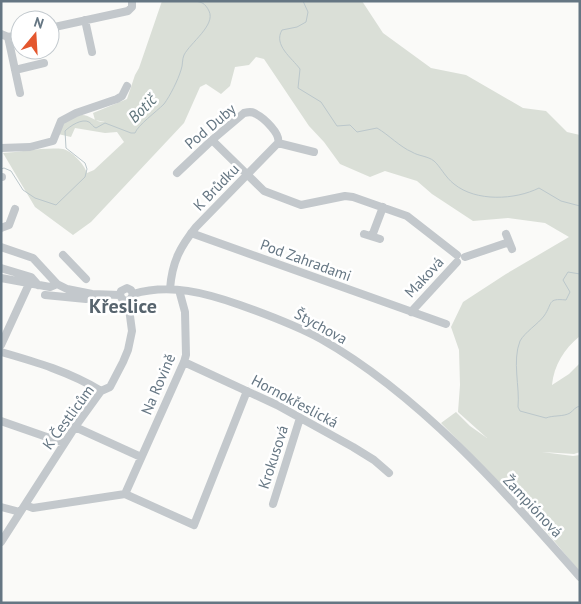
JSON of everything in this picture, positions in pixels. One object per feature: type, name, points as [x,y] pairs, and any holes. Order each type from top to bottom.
[{"type":"street","points":[[60,26],[128,11],[132,4]]},
{"type":"street","points":[[85,20],[92,52]]},
{"type":"street","points":[[5,36],[16,70],[20,93]]},
{"type":"street","points":[[16,70],[44,63]]},
{"type":"street","points":[[1,148],[30,147],[52,141],[61,121],[76,113],[118,99],[122,96],[127,86]]},
{"type":"street","name":"Pod Duby","points":[[177,173],[240,114],[249,112],[256,114],[277,133],[280,139],[278,143]]},
{"type":"street","points":[[212,140],[264,191],[301,205],[345,196],[382,206],[416,221],[460,258]]},
{"type":"street","points":[[278,143],[314,152]]},
{"type":"street","name":"K Brůdku","points":[[170,289],[172,272],[178,254],[191,233],[278,143]]},
{"type":"street","points":[[364,234],[376,238],[382,206]]},
{"type":"street","points":[[1,228],[9,225],[15,209]]},
{"type":"street","name":"Pod Zahradami","points":[[191,233],[446,324]]},
{"type":"street","name":"Maková","points":[[411,312],[460,258],[509,242]]},
{"type":"street","name":"Štychova","points":[[1,247],[33,258],[57,284],[67,290],[90,294],[120,295],[121,291],[127,288],[133,294],[170,289],[201,293],[243,306],[293,326],[321,340],[366,368],[406,399],[466,454]]},
{"type":"street","points":[[63,255],[86,279]]},
{"type":"street","points":[[1,268],[31,277],[38,285]]},
{"type":"street","points":[[1,278],[50,287],[57,284]]},
{"type":"street","points":[[1,345],[29,284]]},
{"type":"street","name":"Na Rovině","points":[[125,494],[186,355],[186,312],[179,290]]},
{"type":"street","points":[[45,294],[86,299],[90,294]]},
{"type":"street","points":[[120,295],[124,301],[128,301],[132,298],[133,294]]},
{"type":"street","name":"K Čestlicům","points":[[1,542],[75,427],[101,391],[110,387],[128,350],[132,331],[128,301]]},
{"type":"street","points":[[1,352],[47,365],[81,379],[101,391]]},
{"type":"street","name":"Hornokřeslická","points":[[184,362],[277,405],[353,447],[374,460],[389,473]]},
{"type":"street","points":[[24,505],[33,508],[125,494],[194,524],[247,391]]},
{"type":"street","name":"Krokusová","points":[[273,504],[300,418]]},
{"type":"street","points":[[1,421],[64,443]]},
{"type":"street","points":[[75,427],[141,457]]},
{"type":"street","name":"Žampiónová","points":[[466,454],[580,577]]},
{"type":"street","points":[[1,507],[20,512]]},
{"type":"shaded area","points":[[162,1],[362,1],[383,33],[431,68],[466,75],[523,108],[546,111],[567,132],[580,135],[580,336],[569,346],[561,358],[555,371],[552,385],[569,374],[580,363],[580,452],[574,454],[542,452],[573,456],[580,455],[580,572],[539,523],[441,423],[456,412],[470,426],[487,438],[458,412],[460,385],[459,350],[451,327],[463,302],[569,237],[545,223],[508,218],[473,221],[432,194],[417,181],[385,171],[370,177],[340,164],[324,142],[309,126],[264,59],[256,57],[249,65],[235,67],[230,86],[221,94],[206,84],[200,87],[184,123],[91,222],[73,235],[35,207],[3,153],[63,149],[77,158],[87,173],[94,170],[124,142],[117,132],[105,133],[75,128],[71,137],[58,134],[70,118],[77,115],[85,115],[95,120],[93,113],[127,99]]},
{"type":"waterway","name":"Botič","points":[[1,169],[4,168],[11,171],[23,190],[35,198],[56,205],[85,177],[87,169],[85,163],[66,148],[65,131],[76,123],[86,121],[96,128],[105,123],[135,133],[143,122],[164,104],[178,78],[184,55],[209,22],[210,16],[206,6],[201,2],[194,1]]},
{"type":"waterway","points":[[303,1],[308,12],[306,22],[297,27],[282,30],[280,41],[285,51],[300,69],[298,88],[321,102],[337,126],[350,125],[357,132],[377,128],[408,150],[434,161],[454,184],[473,194],[507,197],[539,188],[561,201],[580,206]]},
{"type":"waterway","points":[[580,274],[568,272],[563,280],[570,292],[566,300],[551,302],[544,316],[522,338],[518,349],[516,365],[518,407],[520,411],[546,418],[570,413],[580,406]]},
{"type":"district","name":"Křeslice","points":[[123,306]]}]
